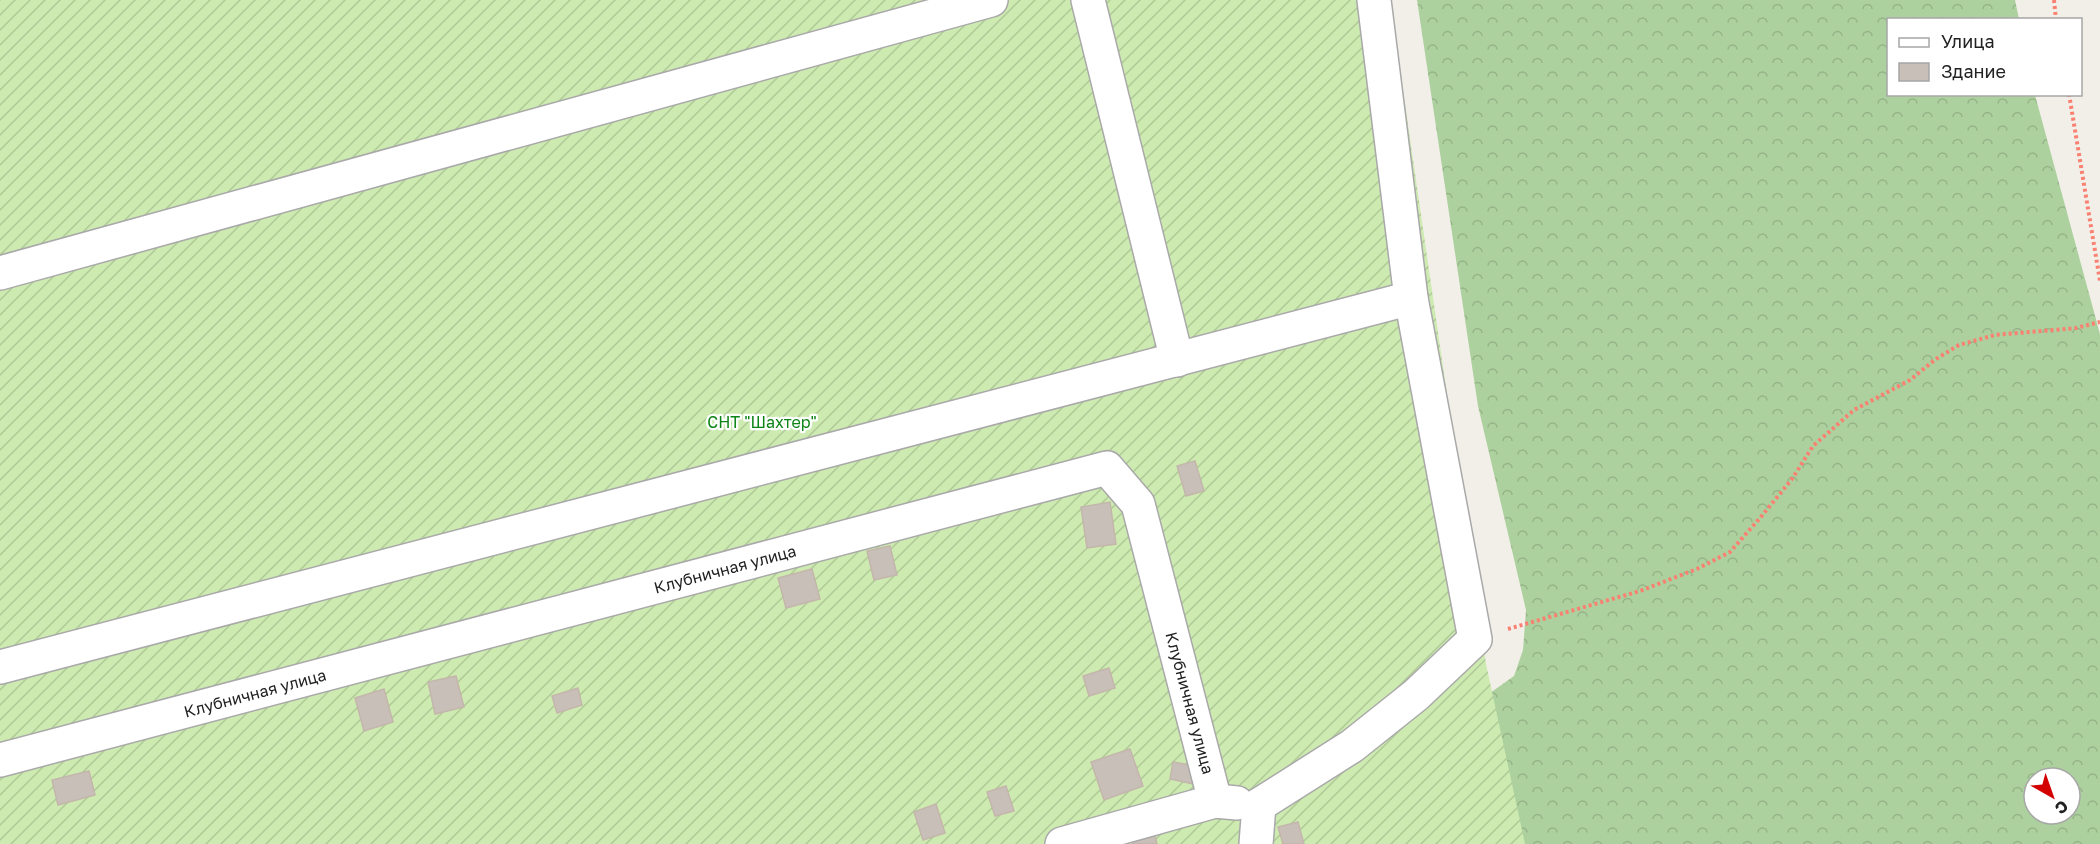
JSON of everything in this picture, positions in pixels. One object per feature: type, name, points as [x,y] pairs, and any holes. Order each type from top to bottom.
[{"type":"lane","points":[[0,273],[991,0]]},
{"type":"lane","points":[[1088,0],[1177,360]]},
{"type":"lane","points":[[1062,844],[1215,801],[1259,805],[1352,746],[1416,695],[1475,639],[1411,298],[1374,0]]},
{"type":"lane","points":[[0,667],[1411,298]]},
{"type":"lane","name":"Клубничная улица","points":[[0,760],[1107,468],[1138,504],[1215,801]]},
{"type":"lane","points":[[1256,844],[1259,805]]},
{"type":"path","points":[[2054,0],[2056,18]]},
{"type":"path","points":[[2069,96],[2100,281]]},
{"type":"path","points":[[1475,639],[1640,591],[1697,569],[1730,552],[1792,478],[1813,446],[1854,410],[1910,380],[1935,359],[1959,345],[1995,334],[2076,328],[2100,322]]},
{"type":"green space","name":"СНТ \"Шахтер\"","points":[[0,0],[1390,0],[1486,664],[1525,844],[0,844]]},
{"type":"green space","points":[[1417,0],[2015,0],[2019,18],[1887,18],[1887,96],[2035,96],[2100,334],[2100,844],[1337,844],[1425,739],[1514,676],[1523,650],[1526,610],[1478,406]]},
{"type":"building","points":[[1195,461],[1204,491],[1186,496],[1177,466]]},
{"type":"building","points":[[1110,502],[1116,544],[1087,548],[1081,507]]},
{"type":"building","points":[[890,546],[897,575],[874,580],[867,551]]},
{"type":"building","points":[[812,569],[820,599],[786,608],[778,578]]},
{"type":"building","points":[[1109,668],[1115,688],[1089,696],[1083,676]]},
{"type":"building","points":[[456,676],[464,707],[435,714],[428,682]]},
{"type":"building","points":[[578,688],[582,705],[557,713],[552,696]]},
{"type":"building","points":[[384,689],[393,722],[364,731],[355,698]]},
{"type":"building","points":[[1130,749],[1143,786],[1104,800],[1091,762]]},
{"type":"building","points":[[1173,762],[1202,767],[1198,785],[1170,779]]},
{"type":"building","points":[[89,771],[95,795],[58,805],[52,780]]},
{"type":"building","points":[[1006,786],[1014,811],[995,816],[987,792]]},
{"type":"building","points":[[936,804],[945,833],[923,840],[914,812]]},
{"type":"building","points":[[1298,822],[1304,844],[1283,844],[1278,827]]},
{"type":"building","points":[[1155,836],[1157,844],[1132,844],[1132,842]]}]
